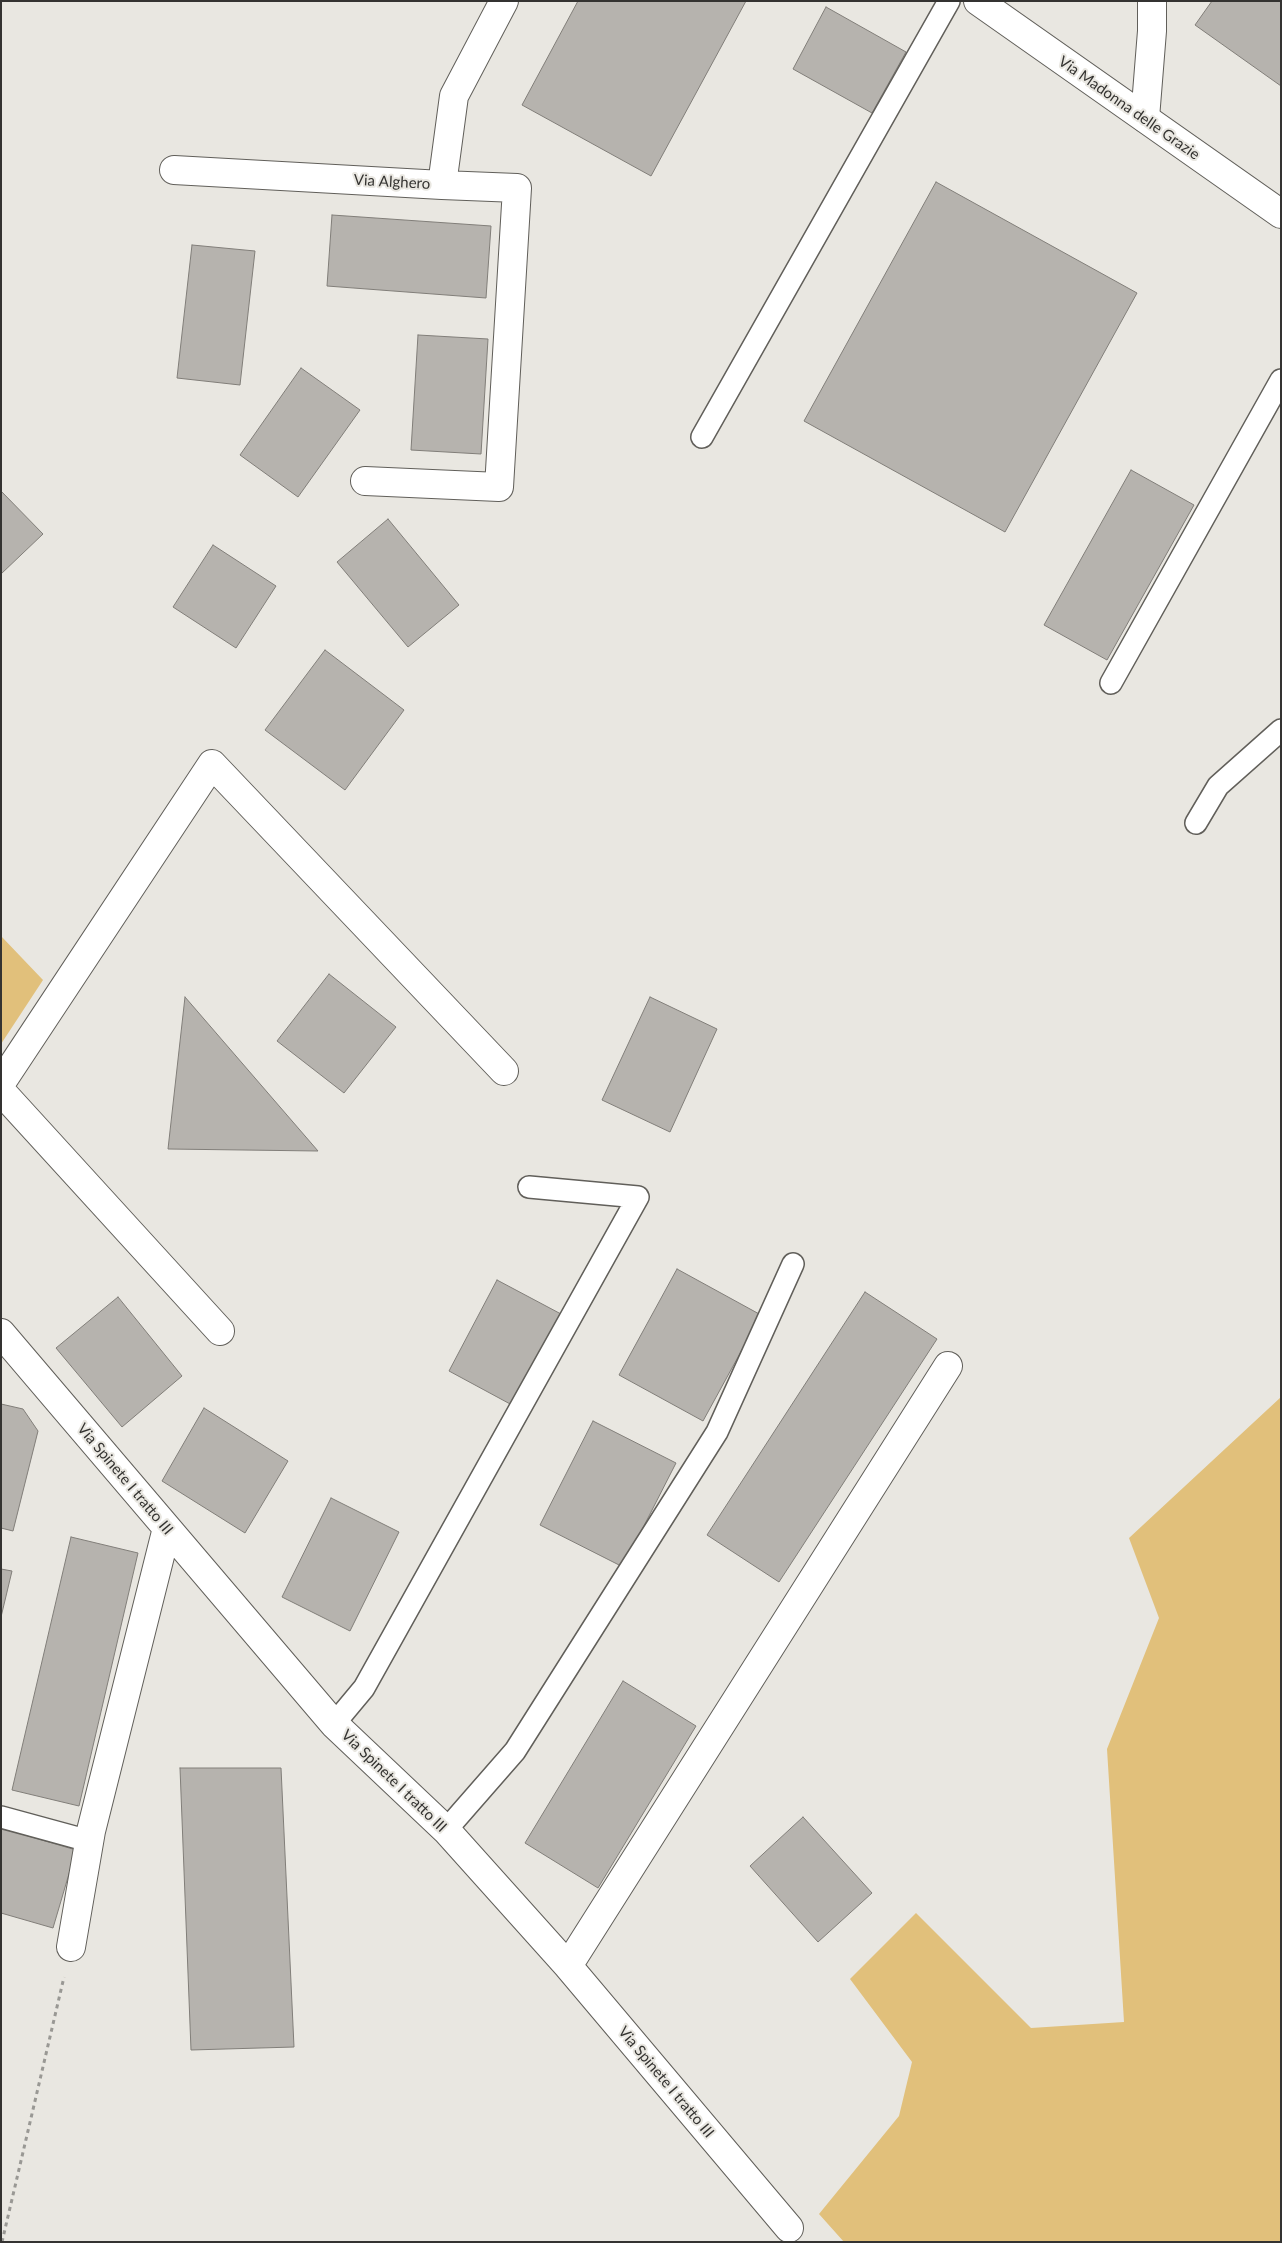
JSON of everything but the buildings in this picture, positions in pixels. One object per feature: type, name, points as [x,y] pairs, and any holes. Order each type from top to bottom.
[{"type":"street","name":"Via Alghero","points":[[174,170],[442,185],[454,96],[504,1]]},
{"type":"street","name":"Via Madonna delle Grazie","points":[[978,1],[1281,214]]},
{"type":"street","points":[[1144,118],[1152,31],[1152,1]]},
{"type":"street","points":[[365,481],[499,487],[516,188],[442,185]]},
{"type":"street","points":[[1,1083],[212,764],[504,1071]]},
{"type":"street","points":[[1,1091],[220,1331]]},
{"type":"street","name":"Via Spinete I tratto III","points":[[1,1333],[334,1724],[446,1830],[568,1966],[790,2228]]},
{"type":"street","points":[[568,1966],[948,1366]]},
{"type":"street","points":[[71,1947],[90,1841],[167,1528]]},
{"type":"lane","points":[[702,437],[949,1]]},
{"type":"lane","points":[[1111,683],[1281,380]]},
{"type":"lane","points":[[1196,823],[1218,786],[1281,730]]},
{"type":"lane","points":[[334,1724],[364,1688],[638,1197],[529,1187]]},
{"type":"lane","points":[[446,1830],[515,1750],[717,1432],[793,1264]]},
{"type":"lane","points":[[1,1817],[90,1841]]},
{"type":"path","points":[[2,2242],[71,1947]]},
{"type":"shaded area","points":[[1,936],[43,980],[1,1044]]},
{"type":"shaded area","points":[[1281,1397],[1281,2242],[844,2242],[819,2214],[899,2116],[912,2062],[850,1979],[916,1913],[1031,2028],[1124,2022],[1107,1749],[1159,1618],[1129,1538]]}]
